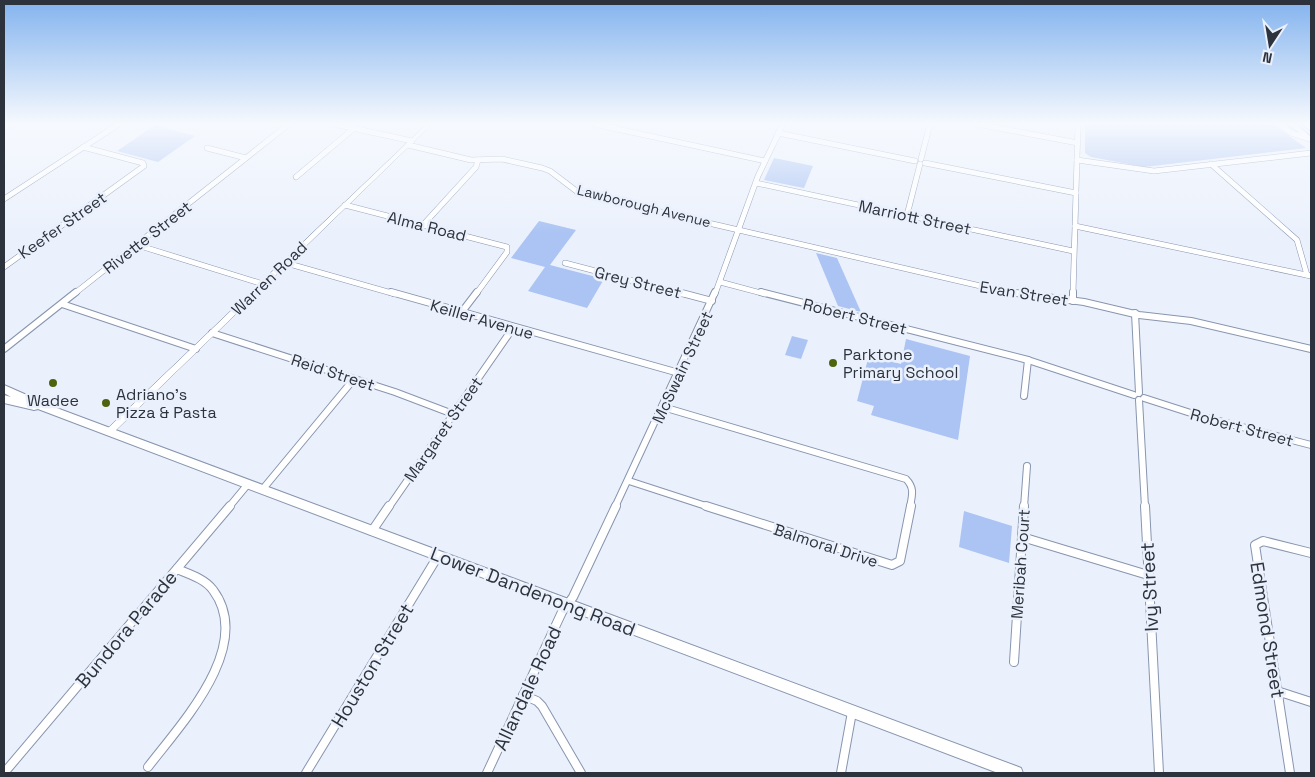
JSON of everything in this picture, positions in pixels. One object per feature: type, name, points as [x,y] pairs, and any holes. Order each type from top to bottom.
[{"type":"highway","name":"Lower Dandenong Road","points":[[4,389],[50,410],[1016,773]]},
{"type":"highway","name":"Lower Dandenong Road","points":[[4,400],[50,410]]},
{"type":"street","points":[[4,199],[64,160]]},
{"type":"street","name":"Keefer Street","points":[[4,267],[144,166],[143,163],[133,160]]},
{"type":"street","name":"Rivette Street","points":[[4,349],[243,160]]},
{"type":"street","points":[[296,177],[316,160]]},
{"type":"street","name":"Warren Road","points":[[109,432],[392,160]]},
{"type":"street","points":[[423,225],[476,167],[478,160]]},
{"type":"street","name":"Lawborough Avenue","points":[[508,160],[550,171],[579,192],[738,230]]},
{"type":"street","points":[[911,160],[1076,193]]},
{"type":"street","points":[[1073,301],[1077,160]]},
{"type":"street","points":[[1090,160],[1148,171],[1245,160]]},
{"type":"street","name":"McSwain Street","points":[[568,604],[629,481],[712,301],[765,161]]},
{"type":"street","points":[[907,215],[920,162]]},
{"type":"street","points":[[1211,164],[1297,240],[1309,275]]},
{"type":"street","name":"Marriott Street","points":[[756,183],[1073,252]]},
{"type":"street","name":"Alma Road","points":[[346,205],[503,245],[508,249]]},
{"type":"street","points":[[1074,226],[1309,275]]},
{"type":"street","name":"Evan Street","points":[[738,230],[1000,291],[1073,301],[1135,314],[1191,322],[1311,349]]},
{"type":"street","points":[[137,245],[263,284]]},
{"type":"street","points":[[461,312],[508,249]]},
{"type":"street","name":"Keiller Avenue","points":[[286,262],[513,328],[679,373]]},
{"type":"street","name":"Grey Street","points":[[565,264],[712,301]]},
{"type":"street","name":"Robert Street","points":[[720,282],[1028,360],[1200,416],[1311,445]]},
{"type":"street","points":[[62,304],[196,349]]},
{"type":"street","name":"Ivy Street","points":[[1135,314],[1159,773]]},
{"type":"street","name":"Margaret Street","points":[[372,531],[513,328]]},
{"type":"street","name":"Reid Street","points":[[212,332],[453,414]]},
{"type":"street","points":[[1024,396],[1028,360]]},
{"type":"street","points":[[262,490],[354,379]]},
{"type":"street","name":"Balmoral Drive","points":[[629,481],[882,563],[892,564],[900,561],[913,493],[911,484],[906,479],[663,407]]},
{"type":"street","name":"Meribah Court","points":[[1014,662],[1027,466]]},
{"type":"street","name":"Bundora Parade","points":[[4,773],[248,484]]},
{"type":"street","points":[[1022,537],[1148,575]]},
{"type":"street","name":"Edmond Street","points":[[1290,773],[1255,545],[1263,541],[1311,553]]},
{"type":"street","name":"Houston Street","points":[[306,773],[438,556]]},
{"type":"street","points":[[148,767],[209,683],[220,661],[226,634],[224,613],[212,589],[198,579],[177,569]]},
{"type":"street","name":"Allandale Road","points":[[487,773],[568,604]]},
{"type":"street","points":[[1278,691],[1311,702]]},
{"type":"street","points":[[523,695],[537,701],[542,706],[581,773]]},
{"type":"street","points":[[840,773],[852,712]]},
{"type":"shaded area","points":[[773,160],[785,160],[813,166],[804,188],[764,180]]},
{"type":"shaded area","points":[[1108,160],[1201,160],[1144,167]]},
{"type":"shaded area","points":[[539,221],[576,230],[550,265],[604,279],[587,308],[528,291],[545,267],[511,258]]},
{"type":"shaded area","points":[[816,253],[837,258],[861,312],[838,306]]},
{"type":"shaded area","points":[[792,336],[808,340],[801,359],[785,355]]},
{"type":"shaded area","points":[[906,339],[970,356],[958,440],[871,415],[874,406],[857,401],[869,355],[901,364]]},
{"type":"shaded area","points":[[964,511],[1012,526],[1009,563],[959,547]]},
{"type":"place","name":"Parktone Primary School","points":[[833,363]]},
{"type":"place","name":"Wadee","points":[[53,383]]},
{"type":"place","name":"Adriano's Pizza & Pasta","points":[[106,403]]}]
